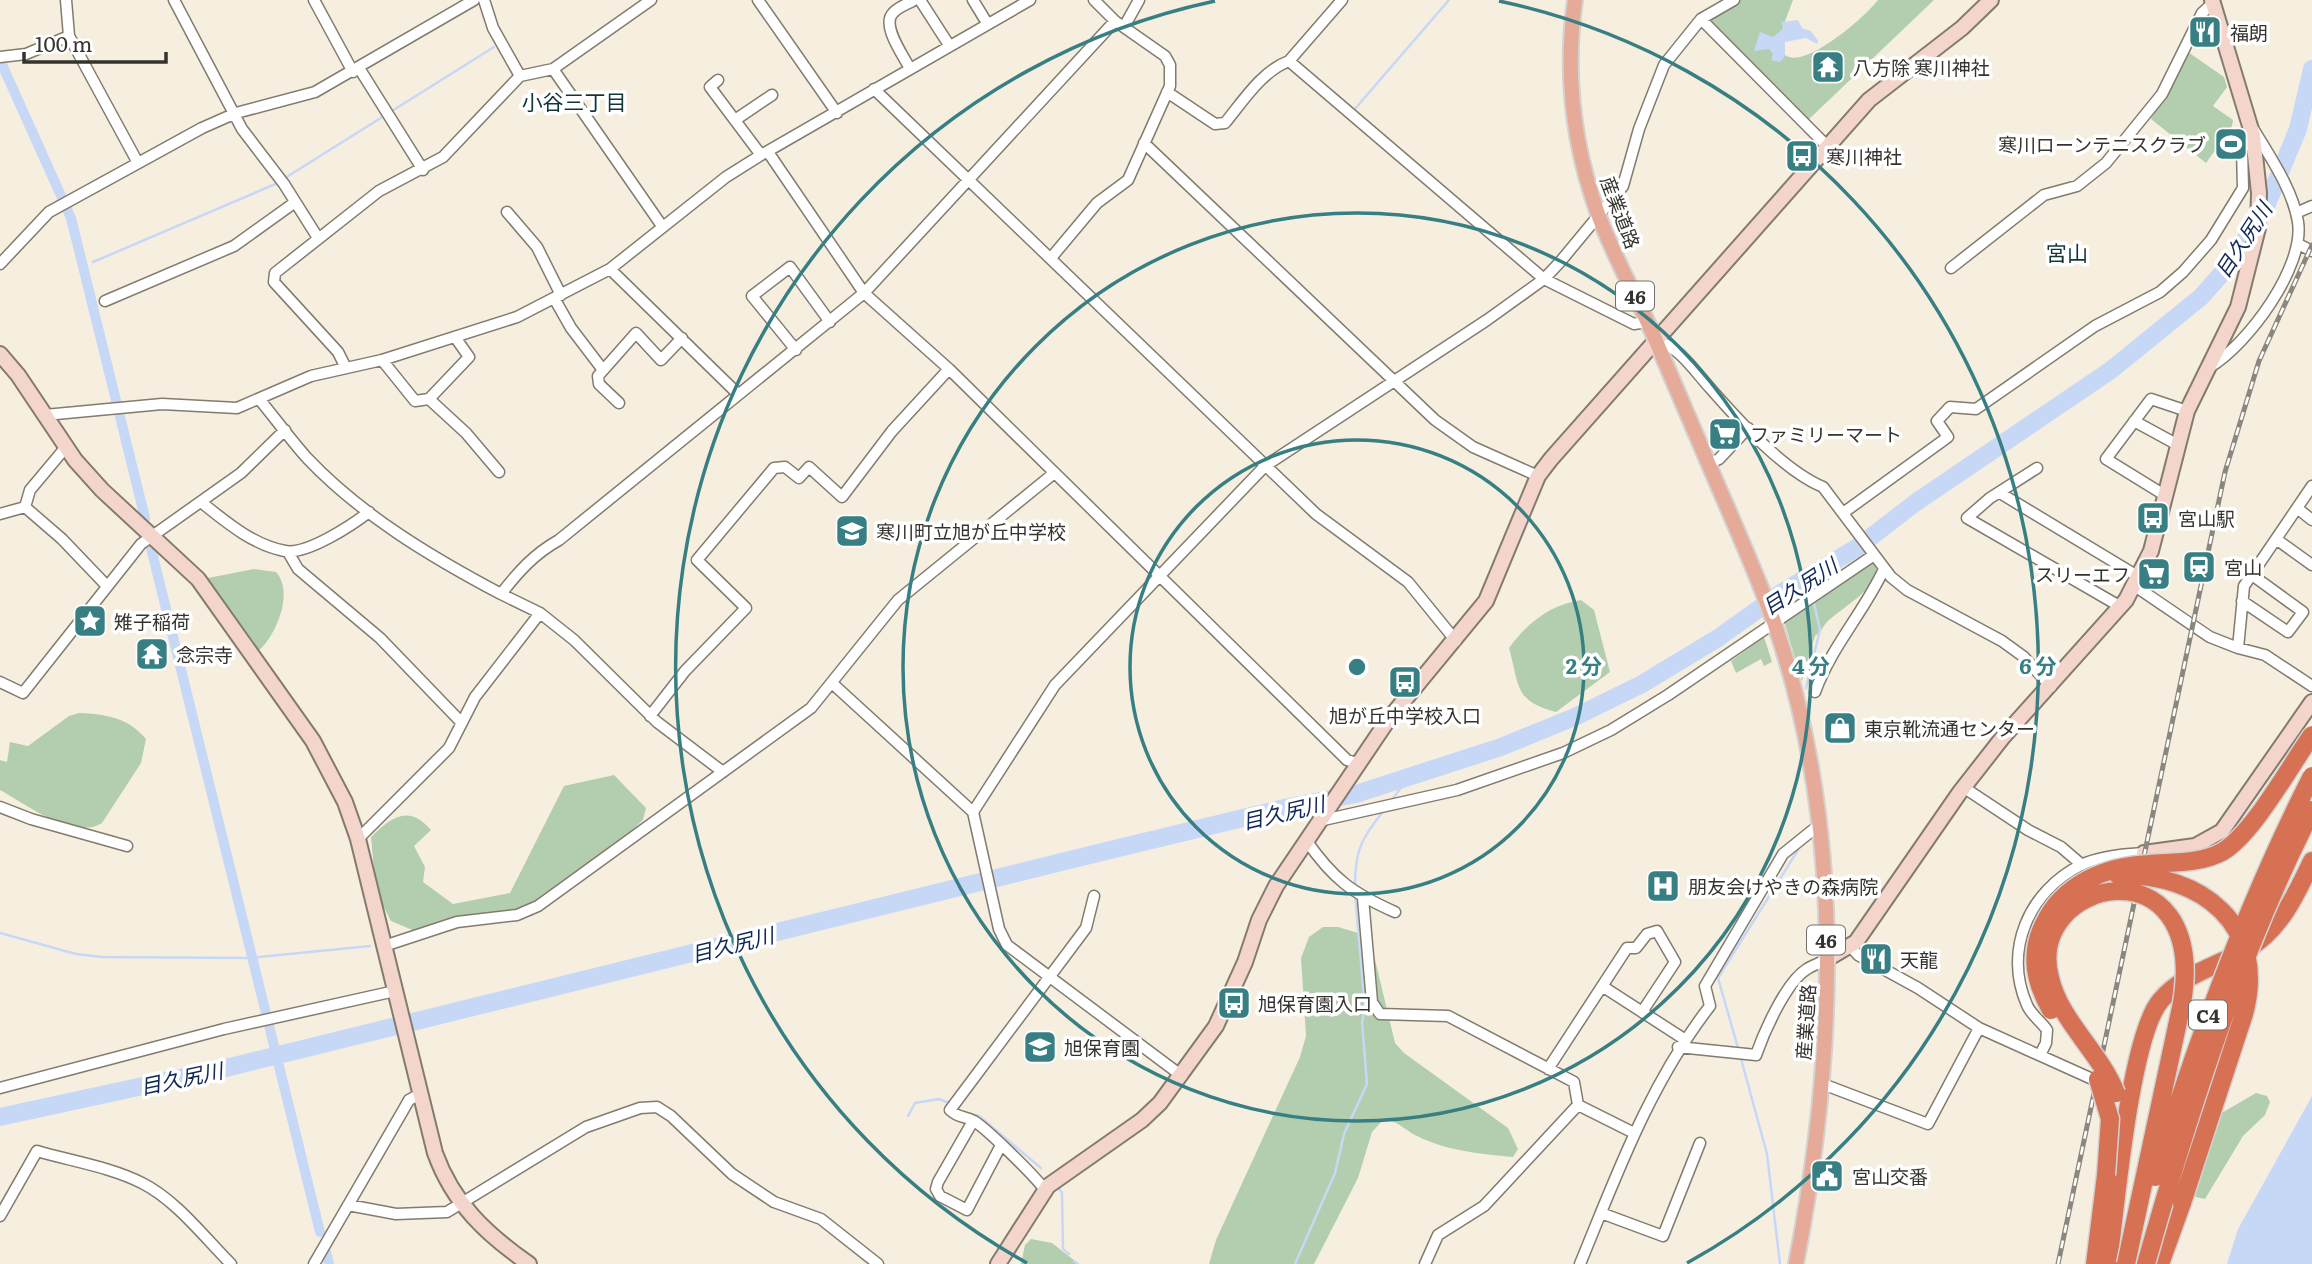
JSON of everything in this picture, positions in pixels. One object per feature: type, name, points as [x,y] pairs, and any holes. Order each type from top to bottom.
[{"type":"highway","points":[[2095,1264],[2110,1149],[2108,1106],[2099,1081],[2044,998],[2035,973],[2036,946],[2040,931],[2047,917],[2066,894],[2088,879],[2116,868],[2198,860],[2222,852],[2250,825],[2312,735]]},
{"type":"highway","name":"C4","points":[[2128,1264],[2213,1001],[2253,904],[2312,776]]},
{"type":"highway","name":"C4","points":[[2146,1264],[2219,1031],[2267,907],[2312,810]]},
{"type":"highway","points":[[2108,1264],[2139,1055],[2151,1014],[2159,1002],[2179,984],[2247,949],[2270,931],[2289,907],[2312,861]]},
{"type":"highway","points":[[2066,894],[2090,880],[2113,875],[2139,876],[2169,883],[2197,893],[2220,909],[2238,931],[2247,952],[2250,982],[2244,1014],[2160,1264]]},
{"type":"highway","points":[[2119,1177],[2122,1135],[2116,1093],[2097,1055],[2060,1003],[2047,966],[2050,940],[2064,915],[2086,898],[2115,891],[2144,896],[2168,913],[2183,939],[2187,968],[2128,1264]]},
{"type":"main road","name":"産業道路","points":[[1575,0],[1570,51],[1573,114],[1598,215],[1655,339],[1758,579],[1774,622],[1810,764],[1819,825],[1827,960],[1820,1083],[1807,1207],[1796,1264]]},
{"type":"street","points":[[66,0],[69,36],[138,163]]},
{"type":"street","points":[[174,0],[236,113],[242,129],[282,181],[318,238]]},
{"type":"street","points":[[314,0],[356,70],[389,113],[423,170]]},
{"type":"street","points":[[0,264],[49,212],[202,128],[236,113],[315,92],[474,0]]},
{"type":"street","points":[[484,0],[493,28],[520,76]]},
{"type":"street","points":[[346,368],[338,352],[274,282],[275,273],[379,191],[443,157],[520,76],[554,69],[651,0]]},
{"type":"street","points":[[758,0],[837,113]]},
{"type":"street","points":[[909,67],[893,36],[890,19],[892,13],[914,0]]},
{"type":"street","points":[[920,0],[949,45]]},
{"type":"street","points":[[974,0],[987,23]]},
{"type":"street","points":[[45,415],[162,404],[237,408],[288,384],[382,360],[517,317],[610,270],[662,226],[764,153],[837,113],[909,67],[1030,0]]},
{"type":"street","points":[[1051,258],[1086,214],[1128,180],[1167,92],[1170,65],[1165,56],[1119,24],[1094,0]]},
{"type":"street","points":[[501,594],[522,567],[542,550],[559,540],[864,293],[967,180],[1119,24],[1139,0]]},
{"type":"street","points":[[1167,92],[1215,124],[1225,123],[1254,88],[1280,64],[1289,61],[1342,0]]},
{"type":"street","points":[[973,812],[1055,685],[1265,466],[1544,279],[1623,186],[1639,129],[1664,65],[1702,19],[1734,0]]},
{"type":"street","points":[[998,1264],[1045,1189],[1063,1173],[1142,1121],[1182,1076],[1228,1004],[1259,920],[1276,886],[1388,720],[1456,641],[1486,601],[1538,476],[1655,339],[1774,208],[1826,145],[1869,100],[1962,28],[1991,0]]},
{"type":"street","points":[[2198,0],[2211,3]]},
{"type":"street","points":[[2206,369],[2245,337],[2279,288],[2300,245],[2296,213],[2253,136],[2211,3]]},
{"type":"street","points":[[1951,268],[2044,195],[2077,186],[2106,163],[2162,94],[2211,3]]},
{"type":"street","points":[[1702,19],[1826,145]]},
{"type":"street","points":[[1,57],[26,54],[69,36]]},
{"type":"street","points":[[1289,61],[1544,279],[1634,324],[1647,322]]},
{"type":"street","points":[[554,69],[662,226]]},
{"type":"street","points":[[718,80],[710,88],[764,153],[864,293],[949,369],[1354,768]]},
{"type":"street","points":[[874,89],[1265,466],[1330,526],[1399,574],[1456,641]]},
{"type":"street","points":[[735,120],[772,95]]},
{"type":"street","points":[[1602,986],[1642,1012],[1681,1043],[1756,1055],[1763,1036],[1794,980],[1808,968],[1851,947],[1964,787],[2003,737],[2121,607],[2151,551],[2187,411],[2246,285],[2258,228],[2261,154],[2247,117]]},
{"type":"street","points":[[1844,513],[1948,437],[1937,421],[1950,407],[1976,409],[2095,326],[2138,306],[2172,283],[2200,256],[2227,216],[2245,181],[2242,149],[2253,136]]},
{"type":"street","points":[[1144,143],[1434,420],[1473,447],[1538,476]]},
{"type":"street","points":[[105,300],[234,246],[294,203]]},
{"type":"street","points":[[2296,213],[2312,206]]},
{"type":"street","points":[[507,212],[537,247],[571,328],[603,370]]},
{"type":"street","points":[[2300,245],[2312,251]]},
{"type":"street","points":[[796,350],[752,296],[790,267],[830,322]]},
{"type":"street","points":[[610,270],[738,394]]},
{"type":"street","points":[[619,403],[600,384],[598,376],[636,333],[662,360],[682,338]]},
{"type":"street","points":[[382,360],[415,401],[429,399],[469,357],[455,337]]},
{"type":"street","points":[[1655,339],[1678,351],[1748,428],[1809,481],[1823,487],[1884,569],[1907,590],[2002,641],[2024,657],[2051,687]]},
{"type":"street","points":[[0,354],[66,447],[102,489],[198,579],[313,741],[345,802],[358,839],[435,1153],[445,1181],[461,1205],[485,1232],[529,1264]]},
{"type":"street","points":[[650,716],[685,671],[746,608],[697,560],[774,468],[785,467],[799,478],[809,467],[842,496],[892,431],[949,369]]},
{"type":"street","points":[[259,399],[331,482],[424,550],[540,613],[574,640],[650,716],[723,772]]},
{"type":"street","points":[[429,399],[466,433],[499,472]]},
{"type":"street","points":[[2166,496],[2106,459],[2151,399],[2187,411]]},
{"type":"street","points":[[2134,421],[2178,444]]},
{"type":"street","points":[[1708,464],[1719,458],[1748,428]]},
{"type":"street","points":[[0,682],[23,693],[106,585],[152,534],[241,473],[285,430]]},
{"type":"street","points":[[25,507],[30,490],[66,447]]},
{"type":"street","points":[[2037,468],[1967,518],[2121,607]]},
{"type":"street","points":[[384,947],[457,922],[517,915],[538,906],[811,708],[898,600],[1053,474]]},
{"type":"street","points":[[2238,648],[2244,586],[2312,485]]},
{"type":"street","points":[[2000,493],[2137,581],[2193,626],[2238,648],[2265,655],[2312,686]]},
{"type":"street","points":[[201,502],[240,533],[288,552],[298,569],[380,638],[460,721]]},
{"type":"street","points":[[0,514],[25,507]]},
{"type":"street","points":[[25,507],[62,539],[106,585]]},
{"type":"street","points":[[2297,508],[2312,520]]},
{"type":"street","points":[[288,552],[349,527],[369,512]]},
{"type":"street","points":[[2276,539],[2312,565]]},
{"type":"street","points":[[1320,820],[1457,790],[1563,754],[1611,730],[1813,597],[1872,553]]},
{"type":"street","points":[[1815,692],[1832,652],[1874,589],[1884,569]]},
{"type":"street","points":[[2242,601],[2288,632],[2303,612],[2252,575]]},
{"type":"street","points":[[358,839],[449,748],[460,721],[475,697],[540,613]]},
{"type":"street","points":[[833,684],[973,812],[999,929],[1007,945],[1182,1076]]},
{"type":"street","points":[[2040,1055],[2046,1043],[2047,1030],[2028,1009],[2018,965],[2025,921],[2039,899],[2055,883],[2082,865],[2122,854],[2195,846],[2222,831],[2312,702]]},
{"type":"street","points":[[1964,787],[2028,830],[2061,847],[2082,865]]},
{"type":"street","points":[[0,807],[31,819],[127,846]]},
{"type":"street","points":[[1580,1264],[1634,1133],[1681,1043],[1710,1006],[1705,986],[1783,854],[1819,825]]},
{"type":"street","points":[[1306,840],[1334,876],[1363,898],[1395,912]]},
{"type":"street","points":[[1045,1189],[1035,1176],[974,1121],[957,1117],[950,1110],[1086,928],[1094,896]]},
{"type":"street","points":[[1363,898],[1372,1002],[1380,1014],[1448,1016],[1574,1082],[1578,1105]]},
{"type":"street","points":[[1548,1069],[1627,948],[1636,948],[1647,934],[1657,932],[1675,962],[1642,1012]]},
{"type":"street","points":[[1851,947],[1858,955],[1918,988],[1979,1028],[2090,1078]]},
{"type":"street","points":[[0,1088],[224,1029],[396,993]]},
{"type":"street","points":[[1820,1083],[1927,1124],[1979,1028]]},
{"type":"street","points":[[314,1264],[409,1100],[420,1094]]},
{"type":"street","points":[[1578,1105],[1634,1133]]},
{"type":"street","points":[[1425,1264],[1438,1236],[1484,1206],[1578,1105]]},
{"type":"street","points":[[348,1205],[396,1214],[447,1212],[586,1127],[640,1108],[657,1107],[671,1116],[732,1174],[774,1202],[821,1219],[859,1246],[872,1263]]},
{"type":"street","points":[[974,1121],[938,1182],[936,1189],[940,1195],[967,1210],[1000,1147]]},
{"type":"street","points":[[1601,1213],[1663,1236],[1700,1143]]},
{"type":"street","points":[[0,1216],[37,1151],[146,1184],[184,1216],[230,1264]]},
{"type":"green space","points":[[1723,0],[1793,0],[1784,24],[1779,50],[1788,56],[1799,57],[1837,38],[1878,0],[1934,0],[1807,121],[1707,19]]},
{"type":"green space","points":[[2188,52],[2224,77],[2227,87],[2213,106],[2233,120],[2232,126],[2206,163],[2151,119]]},
{"type":"green space","points":[[1873,561],[1880,570],[1870,586],[1829,620],[1815,636],[1802,681],[1784,621]]},
{"type":"green space","points":[[254,569],[276,572],[284,592],[275,627],[255,654],[227,630],[215,613],[208,578]]},
{"type":"green space","points":[[1581,600],[1594,610],[1610,672],[1556,712],[1542,708],[1532,703],[1521,691],[1509,648],[1540,616],[1559,606]]},
{"type":"green space","points":[[1764,637],[1772,662],[1764,666],[1761,659],[1736,673],[1731,661]]},
{"type":"green space","points":[[79,713],[124,722],[146,739],[141,763],[102,823],[90,827],[64,824],[0,790],[0,760],[7,762],[10,742],[28,746],[69,716]]},
{"type":"green space","points":[[614,775],[646,808],[643,820],[580,879],[532,916],[474,920],[415,931],[391,921],[376,892],[371,837],[393,819],[400,816],[415,817],[431,830],[414,846],[425,867],[423,882],[453,904],[510,893],[564,786]]},
{"type":"green space","points":[[1323,927],[1338,927],[1358,933],[1372,947],[1395,1043],[1404,1053],[1508,1128],[1518,1149],[1513,1157],[1452,1148],[1428,1141],[1384,1119],[1372,1132],[1358,1178],[1314,1264],[1209,1264],[1216,1240],[1300,1057],[1306,1036],[1301,958],[1309,937]]},
{"type":"green space","points":[[2256,1093],[2267,1096],[2270,1102],[2265,1115],[2243,1136],[2205,1199],[2196,1197],[2167,1176],[2206,1122]]},
{"type":"green space","points":[[1031,1239],[1052,1243],[1079,1264],[1021,1264],[1025,1245]]},
{"type":"water","points":[[1798,20],[1802,28],[1811,31],[1818,41],[1817,44],[1806,38],[1785,42],[1785,56],[1780,62],[1771,60],[1773,54],[1769,49],[1754,51],[1760,32],[1773,37],[1784,28],[1781,22]]},
{"type":"water","points":[[2312,1096],[2312,1264],[2227,1264],[2238,1229]]},
{"type":"waterway","points":[[1354,110],[1449,0]]},
{"type":"waterway","points":[[285,178],[494,47]]},
{"type":"waterway","points":[[0,60],[71,218],[145,518]]},
{"type":"waterway","name":"目久尻川","points":[[0,1117],[226,1068],[1098,853],[1284,808],[1356,794],[1501,747],[1577,716],[1642,684],[1718,638],[1781,593],[1858,547],[1915,503],[2111,370],[2201,297],[2232,262],[2267,204],[2298,129],[2312,69]]},
{"type":"waterway","points":[[93,262],[280,182]]},
{"type":"waterway","points":[[150,544],[320,1232]]},
{"type":"waterway","points":[[1808,576],[1811,593]]},
{"type":"waterway","points":[[1806,688],[1820,630],[1813,599]]},
{"type":"waterway","points":[[1391,801],[1408,778]]},
{"type":"waterway","points":[[1355,888],[1356,863],[1361,845],[1385,809]]},
{"type":"waterway","points":[[1738,1048],[1718,978],[1798,850]]},
{"type":"waterway","points":[[1295,1264],[1335,1173],[1344,1134],[1367,1084],[1362,1022],[1365,1008],[1355,894]]},
{"type":"waterway","points":[[0,933],[76,954],[102,957],[249,958],[370,946]]},
{"type":"waterway","points":[[1740,1055],[1767,1154],[1780,1264]]},
{"type":"waterway","points":[[908,1116],[915,1103],[939,1099],[949,1103]]},
{"type":"waterway","points":[[971,1114],[979,1116],[1041,1168]]},
{"type":"waterway","points":[[1058,1187],[1062,1193],[1063,1249],[1069,1254]]},
{"type":"waterway","points":[[326,1252],[329,1264]]},
{"type":"waterway","points":[[1074,1261],[1078,1264]]},
{"type":"railway","points":[[2058,1264],[2225,472],[2259,361],[2312,245]]},
{"type":"place","name":"福朗","points":[[2205,32]]},
{"type":"place","name":"八方除 寒川神社","points":[[1828,67]]},
{"type":"place","name":"寒川ローンテニスクラブ","points":[[2231,144]]},
{"type":"place","name":"寒川神社","points":[[1802,156]]},
{"type":"place","name":"ファミリーマート","points":[[1725,434]]},
{"type":"place","name":"宮山駅","points":[[2153,518]]},
{"type":"place","name":"寒川町立旭が丘中学校","points":[[852,531]]},
{"type":"place","name":"宮山","points":[[2199,567]]},
{"type":"place","name":"スリーエフ","points":[[2154,574]]},
{"type":"place","name":"雉子稲荷","points":[[90,621]]},
{"type":"place","name":"念宗寺","points":[[152,654]]},
{"type":"place","name":"旭が丘中学校入口","points":[[1405,682]]},
{"type":"place","name":"東京靴流通センター","points":[[1840,728]]},
{"type":"place","name":"朋友会けやきの森病院","points":[[1663,886]]},
{"type":"place","name":"天龍","points":[[1876,959]]},
{"type":"place","name":"旭保育園入口","points":[[1234,1003]]},
{"type":"place","name":"旭保育園","points":[[1040,1047]]},
{"type":"place","name":"宮山交番","points":[[1827,1176]]},
{"type":"district","name":"小谷三丁目","points":[[574,100]]},
{"type":"district","name":"宮山","points":[[2067,251]]}]
